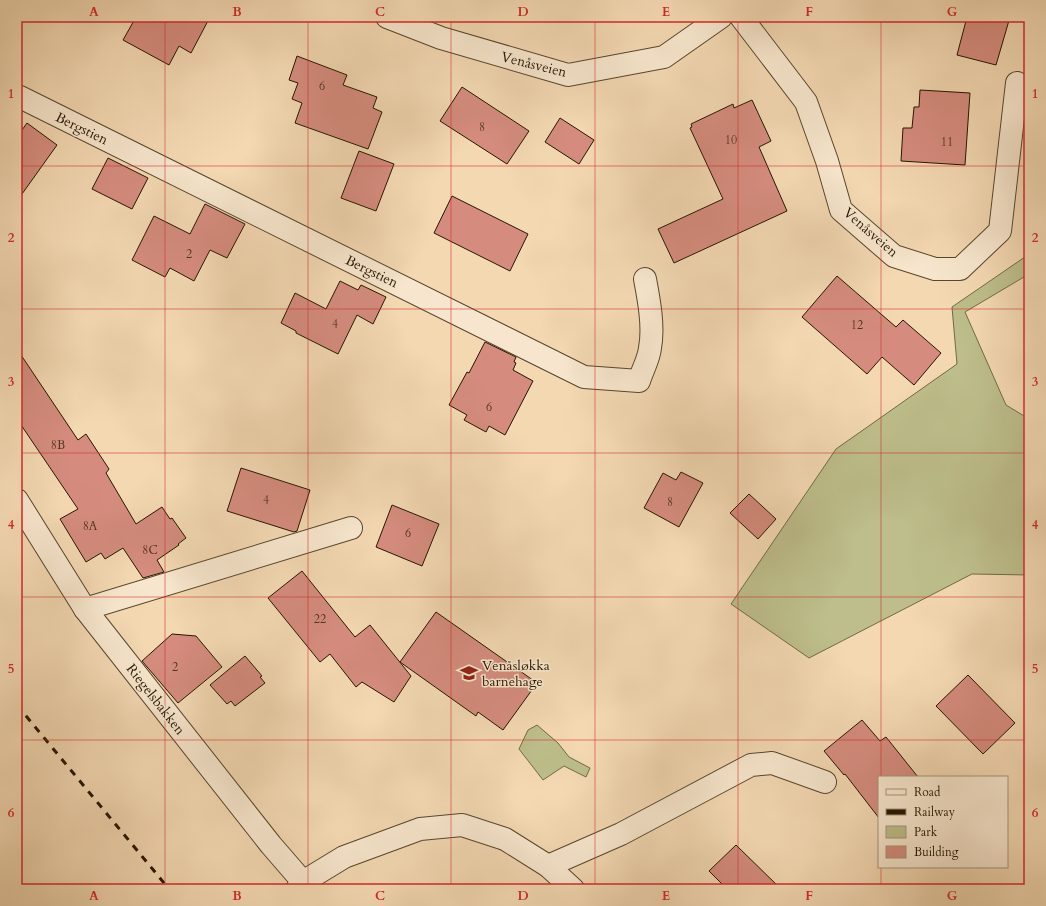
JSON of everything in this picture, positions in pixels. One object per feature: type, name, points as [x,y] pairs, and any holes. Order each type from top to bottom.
[{"type":"street","name":"Venåsveien","points":[[387,17],[441,38],[568,75],[664,57],[721,17]]},
{"type":"street","name":"Venåsveien","points":[[741,17],[806,102],[827,161],[841,210],[894,256],[935,269],[960,269],[1000,231],[1017,83]]},
{"type":"street","name":"Bergstien","points":[[17,97],[20,97],[584,376],[638,381],[650,350],[652,338],[645,279]]},
{"type":"street","name":"Riegelsbakken","points":[[17,500],[85,609],[271,845],[300,885]]},
{"type":"street","points":[[85,609],[351,528]]},
{"type":"street","points":[[548,866],[628,831],[751,765],[772,764],[825,782]]},
{"type":"street","points":[[300,885],[344,857],[420,829],[462,825],[505,839],[548,866],[573,889]]},
{"type":"green space","points":[[1029,255],[1029,274],[965,312],[1006,405],[1029,419],[1029,575],[972,574],[809,658],[731,604],[836,449],[957,364],[952,307]]},
{"type":"green space","points":[[537,725],[558,743],[569,757],[590,768],[586,777],[564,766],[543,780],[519,749],[528,730]]},
{"type":"building","points":[[136,17],[210,17],[191,53],[179,46],[169,65],[123,40]]},
{"type":"building","points":[[967,17],[1010,17],[996,65],[957,55]]},
{"type":"building","points":[[297,56],[347,75],[343,85],[377,97],[373,108],[382,112],[368,149],[295,123],[302,103],[292,99],[298,83],[289,80]]},
{"type":"building","points":[[462,87],[529,131],[507,164],[440,121]]},
{"type":"building","points":[[920,90],[970,93],[965,165],[901,161],[903,128],[912,128],[914,107],[919,107]]},
{"type":"building","points":[[752,100],[771,141],[759,147],[787,211],[674,263],[658,229],[723,199],[690,128],[692,127],[691,124],[733,104],[734,108]]},
{"type":"building","points":[[560,118],[594,140],[579,164],[545,142]]},
{"type":"building","points":[[27,123],[57,145],[17,201],[17,137]]},
{"type":"building","points":[[359,151],[394,164],[376,211],[341,198]]},
{"type":"building","points":[[108,158],[148,178],[132,209],[92,189]]},
{"type":"building","points":[[452,196],[528,234],[510,271],[434,233]]},
{"type":"building","points":[[205,204],[245,224],[227,258],[210,250],[194,281],[170,268],[165,277],[132,260],[154,216],[190,234]]},
{"type":"building","points":[[837,276],[896,327],[903,320],[941,353],[914,385],[882,357],[867,374],[802,317]]},
{"type":"building","points":[[340,281],[358,290],[361,285],[386,297],[373,324],[357,315],[338,354],[296,333],[296,331],[281,323],[295,293],[326,309]]},
{"type":"building","points":[[485,342],[516,357],[514,362],[516,363],[513,370],[533,381],[505,435],[489,426],[486,432],[464,420],[467,415],[449,405],[467,372],[469,373]]},
{"type":"building","points":[[17,349],[78,440],[86,434],[109,469],[106,473],[136,524],[162,507],[186,538],[178,544],[179,545],[157,560],[164,572],[143,578],[123,548],[105,559],[101,553],[86,562],[60,519],[78,509],[17,419]]},
{"type":"building","points":[[241,468],[310,490],[297,531],[294,532],[227,511]]},
{"type":"building","points":[[681,472],[703,483],[679,527],[644,508],[663,473],[676,480]]},
{"type":"building","points":[[749,494],[776,519],[758,539],[730,513]]},
{"type":"building","points":[[392,505],[439,524],[422,566],[376,547]]},
{"type":"building","points":[[302,571],[355,637],[370,625],[411,676],[394,702],[362,682],[356,687],[330,654],[320,662],[268,598]]},
{"type":"building","points":[[436,612],[537,683],[503,730],[478,712],[476,716],[400,662]]},
{"type":"building","points":[[172,634],[196,636],[222,667],[178,703],[142,661]]},
{"type":"building","points":[[245,656],[262,676],[260,677],[265,683],[235,706],[231,701],[227,704],[210,685]]},
{"type":"building","points":[[968,675],[1015,723],[983,754],[936,706]]},
{"type":"building","points":[[862,720],[880,741],[886,737],[917,776],[878,776],[878,817],[845,774],[844,775],[824,751]]},
{"type":"building","points":[[736,845],[781,889],[727,889],[709,871]]},
{"type":"railway","points":[[17,705],[169,889]]},
{"type":"place","name":"Venåsløkka barnehage","points":[[469,673]]}]
